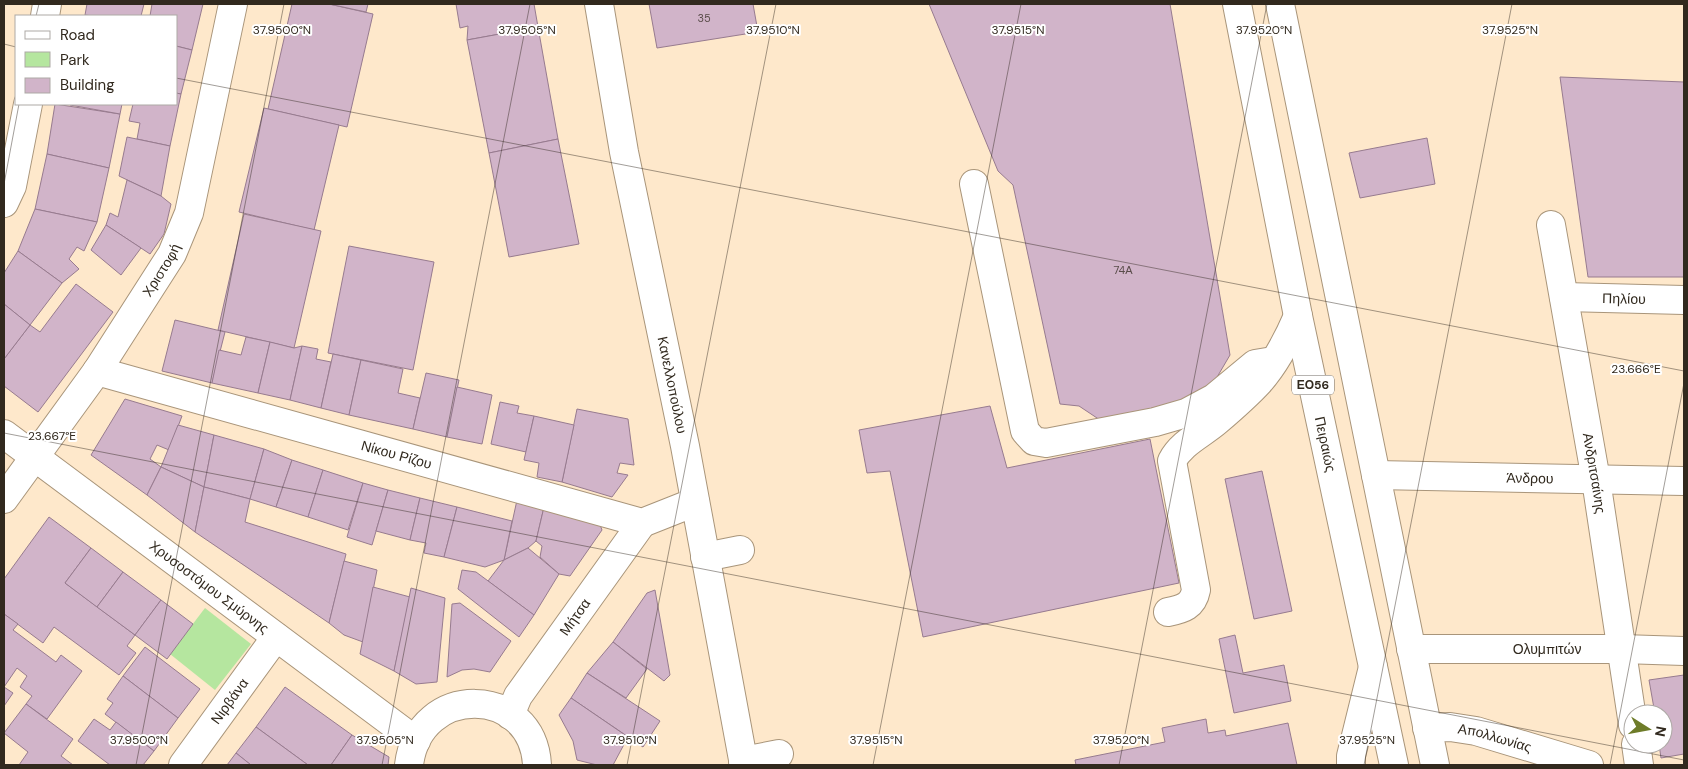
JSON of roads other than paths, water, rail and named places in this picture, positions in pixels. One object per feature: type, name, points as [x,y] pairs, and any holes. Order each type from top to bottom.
[{"type":"street","name":"Χριστοφή","points":[[4,499],[97,371],[172,254],[180,237],[189,213],[233,4]]},
{"type":"street","name":"Κανελλοπούλου","points":[[599,4],[626,160],[695,502],[744,763]]},
{"type":"street","name":"Πειραιώς","points":[[1237,4],[1298,316],[1394,765]]},
{"type":"street","points":[[1280,4],[1435,765]]},
{"type":"street","points":[[4,203],[12,186],[28,105]]},
{"type":"street","points":[[974,184],[1025,431],[1030,438],[1046,443],[1174,417],[1199,407],[1255,364],[1274,360]]},
{"type":"street","name":"Ανδριτσαίνης","points":[[1551,225],[1596,480],[1630,704]]},
{"type":"street","name":"Πηλίου","points":[[1564,297],[1684,300]]},
{"type":"street","points":[[1172,461],[1180,449],[1214,424],[1258,384],[1285,343],[1298,316]]},
{"type":"street","name":"Νίκου Ρίζου","points":[[97,371],[642,522]]},
{"type":"street","points":[[1146,424],[1157,428],[1164,436],[1170,448],[1196,590],[1192,602],[1188,606],[1168,612]]},
{"type":"street","name":"Χρυσοστόμου Σμύρνης","points":[[4,434],[276,637],[412,753]]},
{"type":"street","name":"Άνδρου","points":[[1376,475],[1684,481]]},
{"type":"street","points":[[642,522],[695,502]]},
{"type":"street","name":"Μήτσα","points":[[510,714],[518,696],[642,522]]},
{"type":"street","points":[[705,556],[740,550]]},
{"type":"street","name":"Νιρβάνα","points":[[183,765],[276,637]]},
{"type":"street","name":"Ολυμπιτών","points":[[1411,650],[1622,649],[1684,651]]},
{"type":"street","points":[[1351,765],[1351,756],[1373,667]]},
{"type":"street","points":[[412,753],[430,720],[445,710],[460,705],[486,705],[510,714],[521,725],[530,738],[536,752],[538,765]]},
{"type":"street","name":"Απολλωνίας","points":[[1427,728],[1450,727],[1476,731],[1589,765]]},
{"type":"street","points":[[744,763],[779,754]]}]
